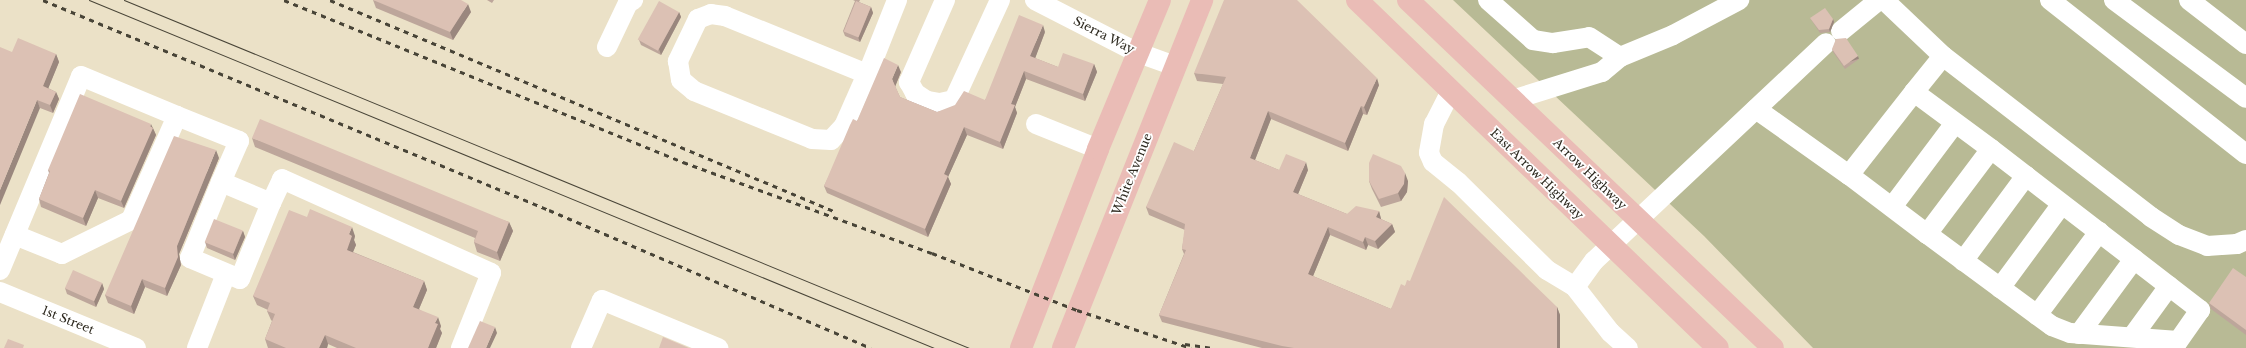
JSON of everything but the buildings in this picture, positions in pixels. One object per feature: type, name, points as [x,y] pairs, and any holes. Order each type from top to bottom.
[{"type":"main road","points":[[1021,348],[1136,52],[1160,0]]},
{"type":"main road","name":"White Avenue","points":[[1063,348],[1202,0]]},
{"type":"main road","name":"East Arrow Highway","points":[[1357,0],[1612,246],[1713,347]]},
{"type":"main road","name":"Arrow Highway","points":[[1408,0],[1773,348]]},
{"type":"street","points":[[867,74],[725,16],[711,14],[698,19],[678,61],[681,80],[694,91],[812,140],[831,140],[844,126],[867,74],[897,0]]},
{"type":"street","points":[[945,0],[909,82],[916,93],[927,101],[940,103],[954,100],[1000,0]]},
{"type":"street","name":"Sierra Way","points":[[1035,0],[1136,52],[1175,66]]},
{"type":"street","points":[[1488,0],[1533,40],[1553,43],[1588,37],[1620,57]]},
{"type":"street","points":[[1512,100],[1602,72],[1620,57],[1673,35],[1739,0]]},
{"type":"street","points":[[1575,287],[1594,261],[1612,246],[1833,37],[1879,0]]},
{"type":"street","points":[[1884,0],[1943,56],[2151,217],[2179,234],[2207,246],[2243,239]]},
{"type":"street","points":[[2050,0],[2246,154]]},
{"type":"street","points":[[2114,0],[2246,98]]},
{"type":"street","points":[[2189,0],[2246,44]]},
{"type":"street","points":[[607,47],[630,1]]},
{"type":"street","points":[[1849,175],[1943,56]]},
{"type":"street","points":[[0,270],[81,76],[239,141],[190,258],[240,280],[282,179],[490,273],[461,348]]},
{"type":"street","points":[[1451,91],[1434,124],[1429,153],[1433,162],[1458,182],[1547,270],[1575,287],[1610,332],[1628,348]]},
{"type":"street","points":[[1756,109],[1849,175],[2052,326],[2079,334],[2178,341],[2200,310],[1991,149],[1914,92]]},
{"type":"street","points":[[14,235],[62,254],[131,220],[177,116]]},
{"type":"street","points":[[1892,207],[1955,123]]},
{"type":"street","points":[[1036,124],[1098,148]]},
{"type":"street","points":[[1927,234],[1991,149]]},
{"type":"street","points":[[1963,261],[2026,176]]},
{"type":"street","points":[[221,182],[271,203]]},
{"type":"street","points":[[2000,288],[2062,204]]},
{"type":"street","points":[[2037,315],[2099,232]]},
{"type":"street","points":[[2079,334],[2134,259]]},
{"type":"street","points":[[200,347],[226,274]]},
{"type":"street","points":[[2132,337],[2169,286]]},
{"type":"street","name":"1st Street","points":[[0,292],[136,348]]},
{"type":"street","points":[[581,348],[602,300],[718,348]]},
{"type":"green space","points":[[1453,0],[2246,0],[2246,348],[1813,348],[1704,236]]},
{"type":"tram line","points":[[89,0],[934,348]]},
{"type":"tram line","points":[[124,0],[969,348]]},
{"type":"railway","points":[[43,0],[549,210],[871,348]]},
{"type":"railway","points":[[284,0],[683,162],[932,253],[1077,310],[1191,348]]},
{"type":"railway","points":[[330,0],[836,212]]},
{"type":"railway","points":[[1185,344],[1213,348]]}]
